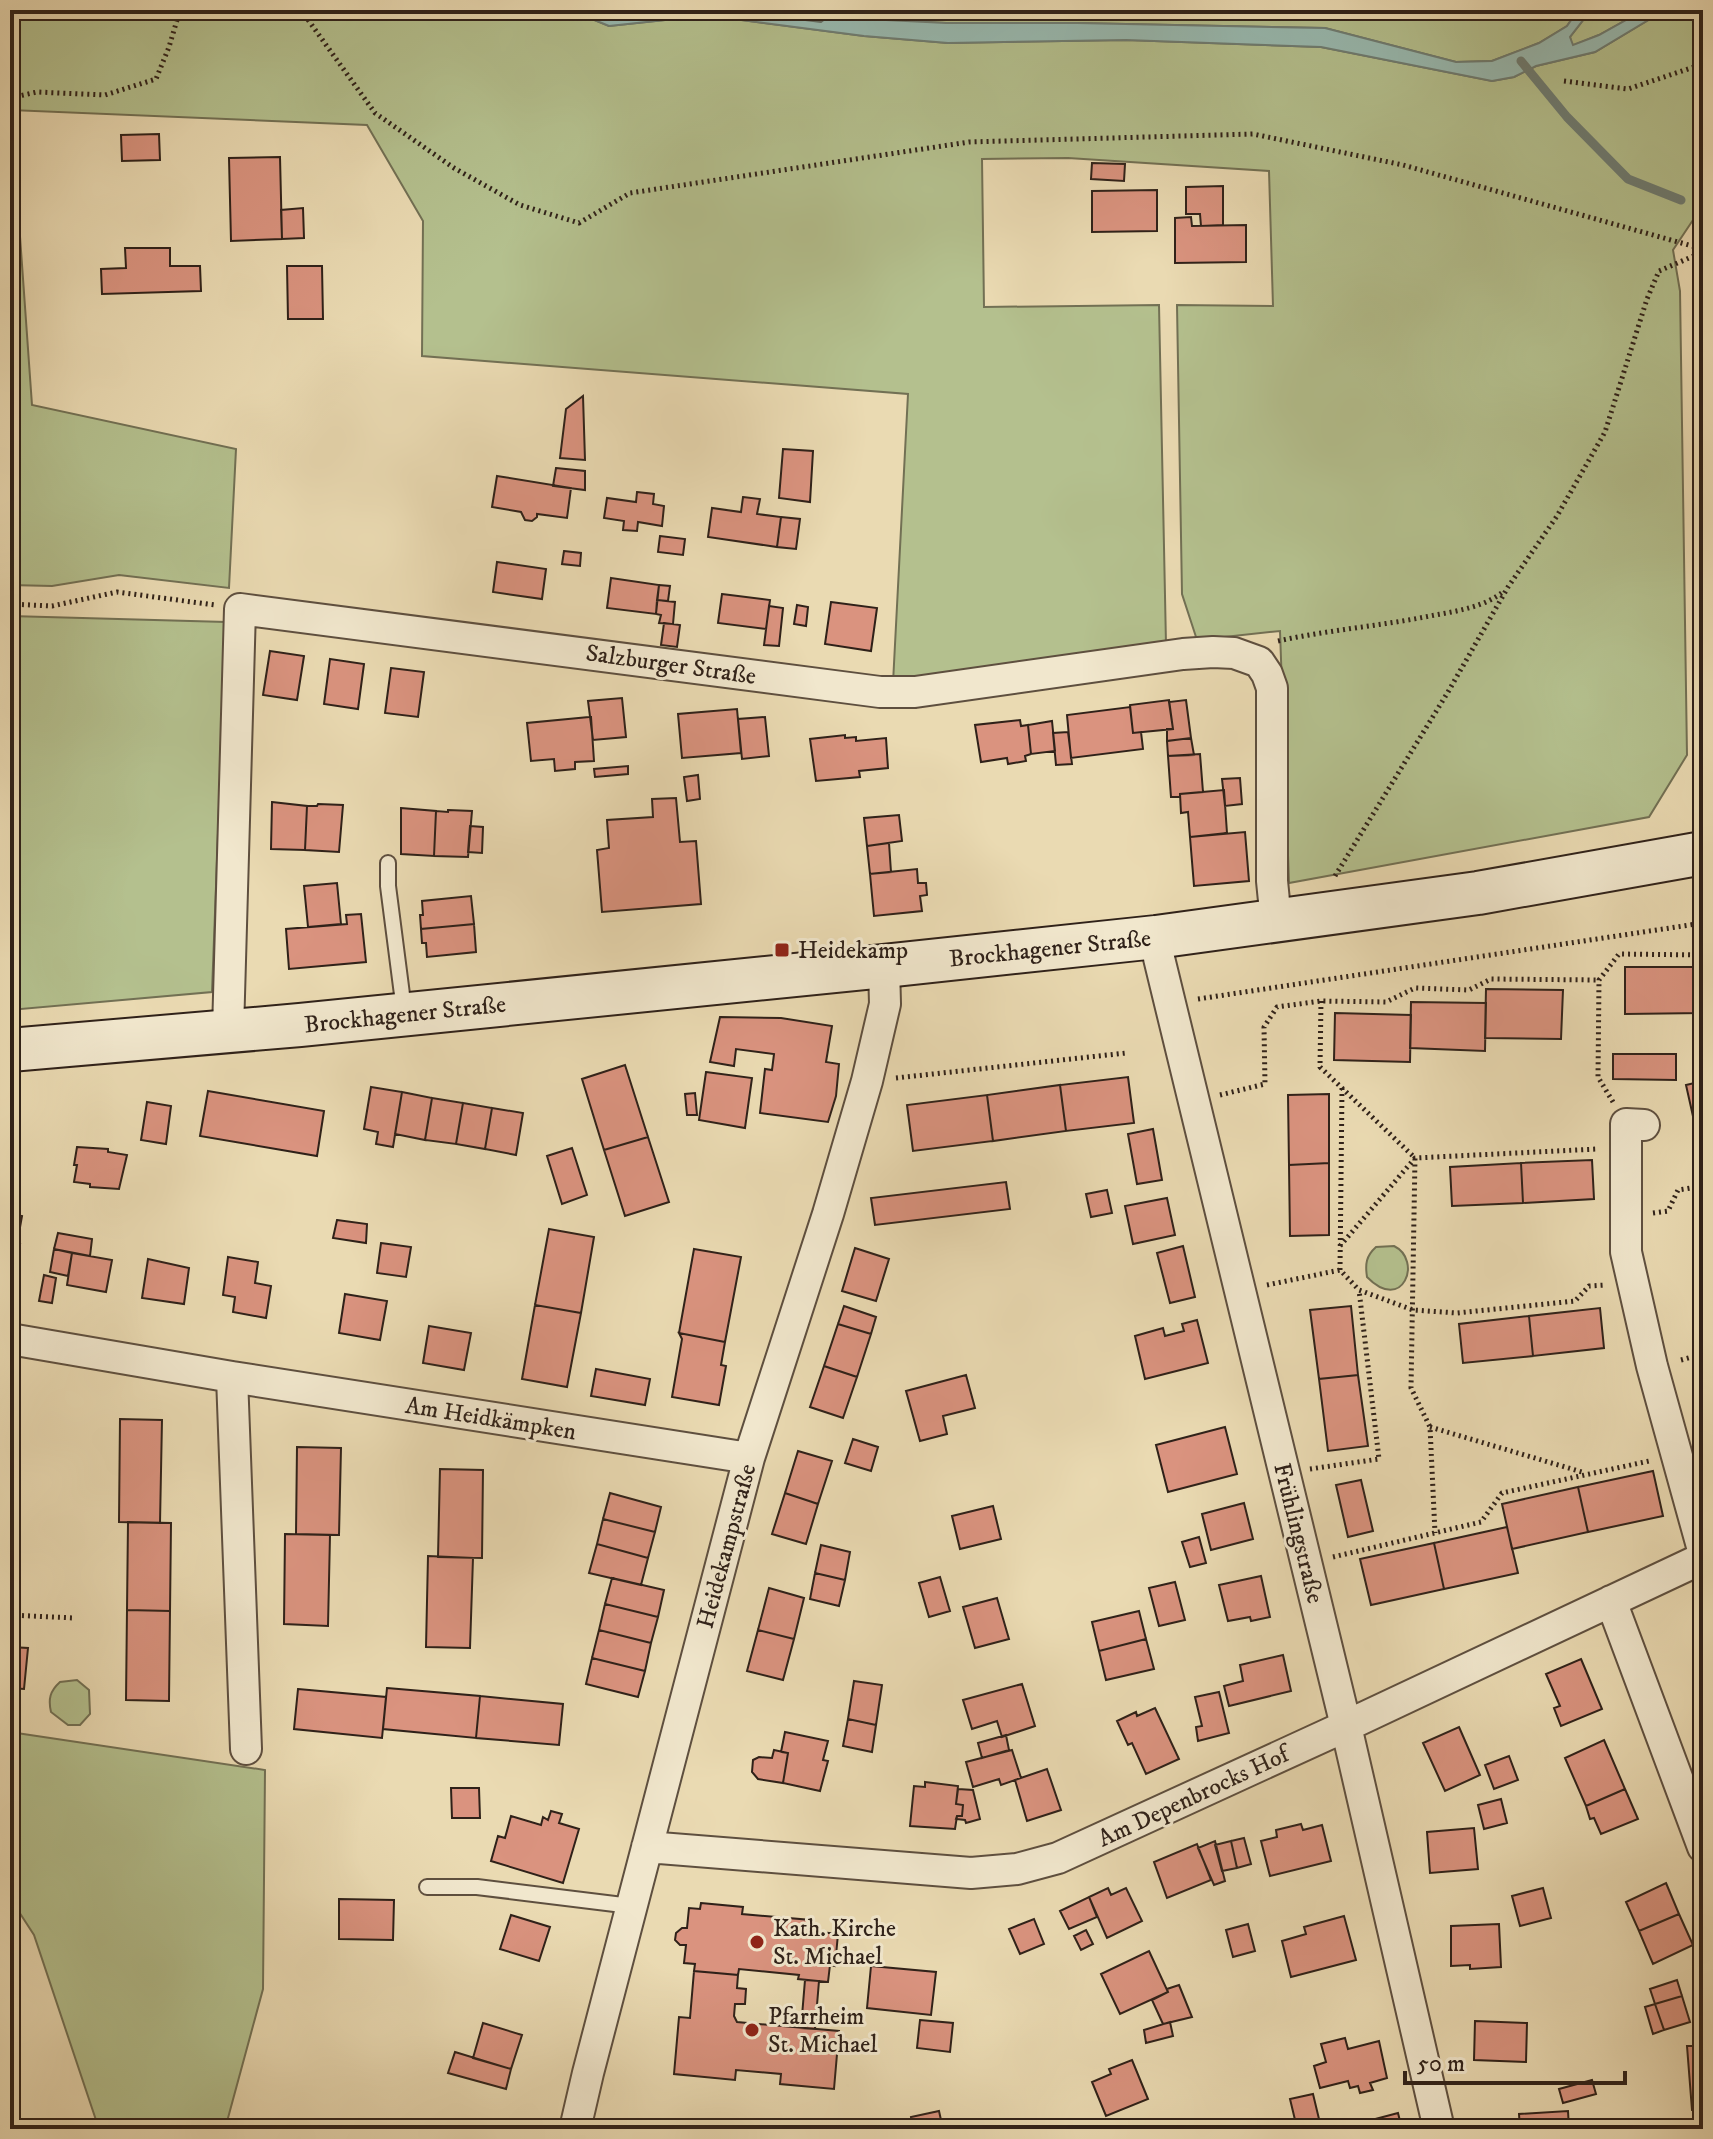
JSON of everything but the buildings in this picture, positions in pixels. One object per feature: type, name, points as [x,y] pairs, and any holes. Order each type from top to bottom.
[{"type":"main road","name":"Brockhagener Straße","points":[[10,1050],[405,1014],[1156,937],[1478,893],[1703,853]]},
{"type":"street","name":"Salzburger Straße","points":[[240,609],[898,693],[1183,654],[1234,653],[1259,662]]},
{"type":"street","points":[[228,1031],[240,609]]},
{"type":"street","points":[[1259,662],[1272,688],[1272,881],[1276,921]]},
{"type":"street","name":"Frühlingstraße","points":[[1156,937],[1346,1726],[1439,2129]]},
{"type":"street","name":"Heidekampstraße","points":[[575,2129],[749,1458],[828,1214],[867,1081],[885,1004],[884,966]]},
{"type":"street","points":[[1632,1132],[1625,1216],[1626,1252],[1652,1366],[1703,1550]]},
{"type":"street","name":"Am Heidkämpken","points":[[10,1339],[749,1458]]},
{"type":"street","points":[[232,1377],[246,1749]]},
{"type":"street","name":"Am Depenbrocks Hof","points":[[647,1847],[971,1873],[1017,1869],[1058,1858],[1703,1558]]},
{"type":"street","points":[[1611,1601],[1703,1847]]},
{"type":"lane","points":[[388,863],[388,886],[405,1014]]},
{"type":"lane","points":[[427,1887],[477,1887],[631,1906]]},
{"type":"path","points":[[10,98],[37,92],[105,95],[156,79],[180,10]]},
{"type":"path","points":[[301,10],[375,113],[454,168],[520,205],[579,223],[630,193],[969,142],[1253,134],[1403,165],[1703,251]]},
{"type":"path","points":[[1564,81],[1628,89],[1703,64]]},
{"type":"path","points":[[1332,881],[1448,692],[1508,587],[1557,516],[1605,432],[1647,299],[1659,271],[1703,251]]},
{"type":"path","points":[[1259,662],[1279,640],[1472,608],[1492,600],[1508,587]]},
{"type":"path","points":[[10,604],[52,606],[117,592],[240,609]]},
{"type":"path","points":[[1170,1004],[1703,923]]},
{"type":"path","points":[[1339,1246],[1415,1158],[1632,1132],[1598,1077],[1599,980],[1619,954],[1703,955]]},
{"type":"path","points":[[1194,1101],[1265,1084],[1264,1027],[1277,1007],[1321,1001],[1386,1002],[1415,988],[1469,990],[1491,979],[1599,980]]},
{"type":"path","points":[[1321,1001],[1320,1067],[1415,1158],[1411,1388],[1430,1427],[1435,1533]]},
{"type":"path","points":[[867,1081],[1126,1053]]},
{"type":"path","points":[[1342,1087],[1340,1270],[1359,1290],[1413,1310],[1457,1313],[1575,1301],[1589,1286],[1632,1283]]},
{"type":"path","points":[[1625,1216],[1668,1211],[1678,1190],[1703,1186]]},
{"type":"path","points":[[1240,1291],[1340,1270]]},
{"type":"path","points":[[1284,1472],[1379,1459],[1359,1290]]},
{"type":"path","points":[[1430,1427],[1586,1473]]},
{"type":"path","points":[[1306,1564],[1481,1522],[1502,1493],[1677,1455]]},
{"type":"path","points":[[10,1615],[74,1618]]},
{"type":"green space","points":[[10,10],[570,10],[609,26],[665,20],[734,19],[864,36],[948,43],[1126,40],[1321,47],[1492,81],[1514,77],[1536,66],[1595,52],[1665,10],[1700,10],[1693,220],[1673,250],[1680,291],[1687,755],[1649,817],[1289,883],[1280,631],[1197,640],[1182,594],[1177,305],[1273,306],[1269,171],[1068,158],[982,159],[984,307],[1159,305],[1166,644],[893,683],[908,394],[422,356],[423,221],[367,125],[11,110],[32,405],[236,449],[229,588],[119,575],[52,586],[10,585]]},
{"type":"green space","points":[[805,10],[1578,10],[1567,26],[1539,43],[1492,61],[1456,62],[1325,28],[946,23],[866,19]]},
{"type":"green space","points":[[1591,10],[1644,10],[1572,46],[1570,37]]},
{"type":"green space","points":[[10,616],[226,622],[212,992],[10,1010]]},
{"type":"green space","points":[[1394,1246],[1403,1253],[1408,1272],[1399,1287],[1390,1290],[1367,1277],[1366,1264],[1376,1247]]},
{"type":"green space","points":[[77,1680],[89,1690],[90,1714],[80,1725],[68,1725],[51,1712],[51,1696],[60,1682]]},
{"type":"green space","points":[[10,1732],[265,1770],[263,1989],[225,2129],[99,2129],[34,1935],[10,1898]]},
{"type":"water","points":[[570,10],[604,10],[613,14],[635,10],[805,10],[866,19],[946,23],[1325,28],[1456,62],[1492,61],[1539,43],[1567,26],[1578,10],[1591,10],[1570,37],[1573,45],[1599,35],[1644,10],[1665,10],[1595,52],[1536,66],[1514,77],[1492,81],[1321,47],[1126,40],[948,43],[864,36],[734,19],[665,20],[609,26]]},
{"type":"waterway","points":[[1521,61],[1567,117],[1628,179],[1681,200]]},
{"type":"place","name":"Heidekamp","points":[[782,950]]},
{"type":"place","name":"Kath. Kirche St. Michael","points":[[757,1942]]},
{"type":"place","name":"Pfarrheim St. Michael","points":[[752,2030]]}]
